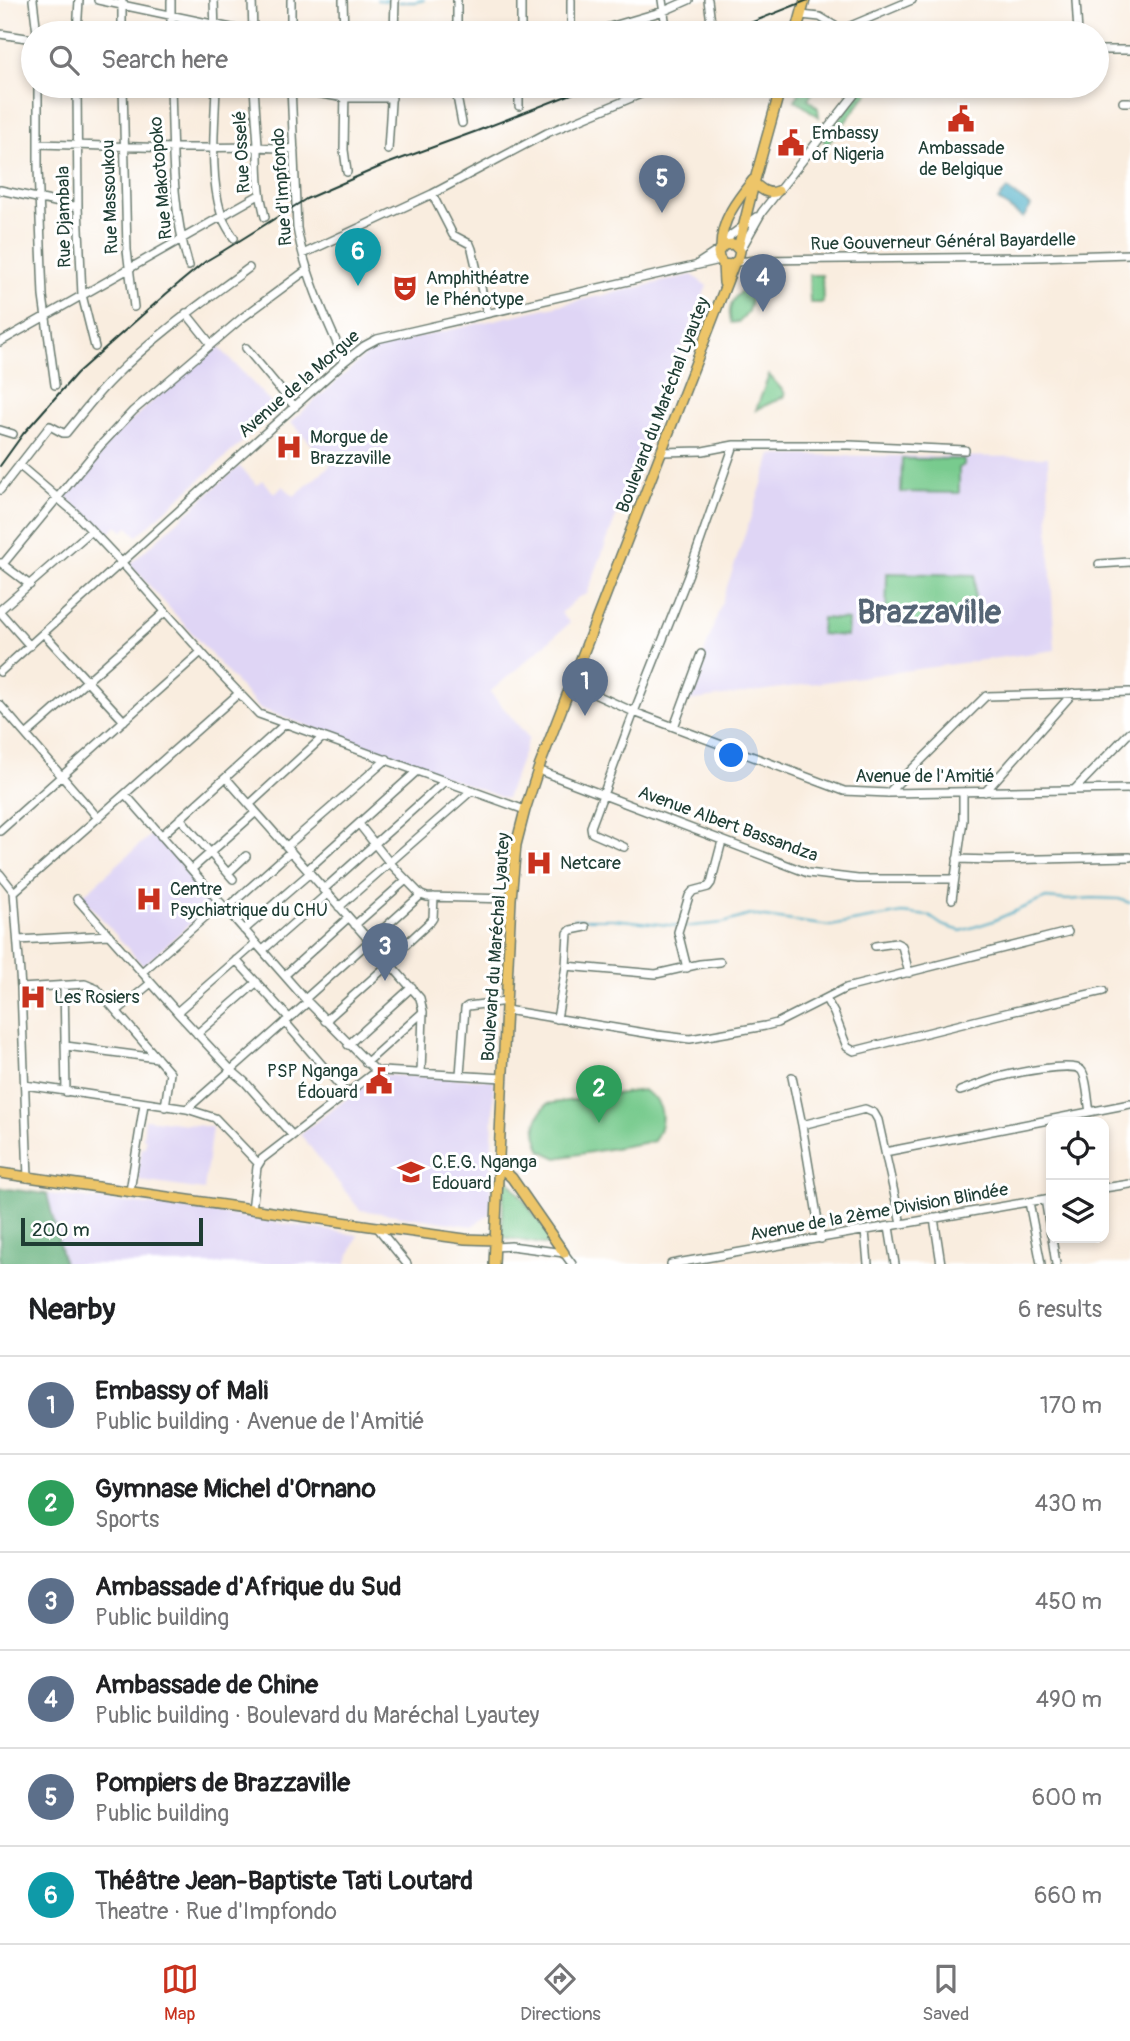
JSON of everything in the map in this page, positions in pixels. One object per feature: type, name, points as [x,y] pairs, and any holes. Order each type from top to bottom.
[{"type":"main road","points":[[800,21],[805,0]]},
{"type":"main road","name":"Boulevard du Maréchal Lyautey","points":[[494,1264],[511,899],[516,845],[538,770],[738,256],[755,179],[778,98]]},
{"type":"main road","points":[[722,262],[738,256],[730,243],[721,247],[724,223],[755,179],[763,191],[778,191]]},
{"type":"main road","name":"Boulevard du Maréchal Lyautey","points":[[721,247],[723,292]]},
{"type":"main road","points":[[499,1166],[512,1178],[564,1253]]},
{"type":"main road","points":[[0,1173],[495,1243]]},
{"type":"main road","points":[[483,1239],[496,1227]]},
{"type":"main road","points":[[465,1239],[483,1239],[495,1243]]},
{"type":"street","points":[[33,0],[36,21]]},
{"type":"street","points":[[78,21],[79,0]]},
{"type":"street","points":[[98,0],[122,2],[202,21]]},
{"type":"street","points":[[171,0],[172,21]]},
{"type":"street","points":[[214,0],[215,21]]},
{"type":"street","points":[[252,0],[253,21]]},
{"type":"street","points":[[291,0],[291,21]]},
{"type":"street","points":[[343,0],[344,21]]},
{"type":"street","points":[[395,21],[396,0]]},
{"type":"street","points":[[457,0],[457,21]]},
{"type":"street","points":[[520,0],[520,21]]},
{"type":"street","points":[[570,0],[570,21]]},
{"type":"street","points":[[662,0],[665,21]]},
{"type":"street","points":[[630,21],[689,0]]},
{"type":"street","points":[[708,0],[711,21]]},
{"type":"street","points":[[862,21],[912,0]]},
{"type":"street","points":[[1076,0],[1077,21]]},
{"type":"street","points":[[122,2],[122,21]]},
{"type":"street","points":[[802,15],[820,17],[827,21]]},
{"type":"street","points":[[0,34],[21,37]]},
{"type":"street","points":[[1109,50],[1130,50]]},
{"type":"street","points":[[38,98],[39,197],[45,317],[55,385]]},
{"type":"street","name":"Rue Djambala","points":[[77,98],[82,295],[95,347]]},
{"type":"street","name":"Rue Massoukou","points":[[123,98],[128,268],[134,307]]},
{"type":"street","name":"Rue Makotopoko","points":[[171,98],[180,239],[189,266]]},
{"type":"street","points":[[216,98],[214,148],[218,198],[221,216],[233,238]]},
{"type":"street","name":"Rue Osselé","points":[[255,98],[259,195],[265,217]]},
{"type":"street","name":"Rue d'Impfondo","points":[[292,98],[298,228],[303,254],[329,327],[345,361]]},
{"type":"street","points":[[347,172],[344,150],[345,98],[392,98],[388,150]]},
{"type":"street","points":[[457,98],[461,123]]},
{"type":"street","points":[[519,98],[519,106]]},
{"type":"street","points":[[303,254],[432,194],[547,132],[631,98]]},
{"type":"street","points":[[738,256],[762,212],[852,98]]},
{"type":"street","points":[[39,144],[294,149]]},
{"type":"street","points":[[0,190],[78,207]]},
{"type":"street","points":[[432,194],[453,235],[470,244],[487,313]]},
{"type":"street","points":[[0,342],[259,195]]},
{"type":"street","name":"Avenue de la Morgue","points":[[696,265],[762,212]]},
{"type":"street","name":"Rue Gouverneur Général Bayardelle","points":[[738,256],[757,260],[1130,254]]},
{"type":"street","name":"Avenue de la Morgue","points":[[0,672],[364,346],[377,339],[487,313],[696,265],[722,262]]},
{"type":"street","points":[[0,490],[50,426],[65,433],[111,379],[186,313],[249,268]]},
{"type":"street","points":[[30,584],[1,563],[116,428],[211,344],[308,269]]},
{"type":"street","points":[[186,313],[211,344]]},
{"type":"street","points":[[246,348],[295,407]]},
{"type":"street","points":[[0,430],[13,434]]},
{"type":"street","points":[[662,452],[703,451],[734,445],[849,445],[965,450]]},
{"type":"street","points":[[624,847],[591,831],[634,712],[688,576],[734,445]]},
{"type":"street","points":[[19,465],[57,498],[122,563],[238,694],[259,714],[525,810]]},
{"type":"street","points":[[30,646],[0,611],[91,531]]},
{"type":"street","points":[[1099,564],[1130,562]]},
{"type":"street","points":[[26,735],[165,612]]},
{"type":"street","points":[[44,634],[124,721]]},
{"type":"street","points":[[0,831],[201,652]]},
{"type":"street","points":[[674,727],[701,654]]},
{"type":"street","name":"Avenue de l'Amitié","points":[[572,684],[634,712],[844,791],[888,793],[1130,789]]},
{"type":"street","points":[[888,793],[986,696],[1130,692]]},
{"type":"street","points":[[984,792],[1073,693]]},
{"type":"street","points":[[14,892],[238,694]]},
{"type":"street","points":[[0,705],[98,818]]},
{"type":"street","points":[[161,836],[286,723]]},
{"type":"street","points":[[1075,789],[1130,732]]},
{"type":"street","points":[[250,804],[323,737]]},
{"type":"street","points":[[142,972],[289,849],[387,759]]},
{"type":"street","name":"Avenue Albert Bassandza","points":[[538,770],[797,869],[823,876],[858,879],[954,879]]},
{"type":"street","points":[[244,930],[417,771]]},
{"type":"street","points":[[226,778],[420,998],[423,1012],[421,1073]]},
{"type":"street","points":[[263,950],[374,844],[445,781]]},
{"type":"street","points":[[339,907],[471,791]]},
{"type":"street","points":[[952,900],[963,820],[963,792]]},
{"type":"street","points":[[125,794],[325,1021],[377,1072]]},
{"type":"street","points":[[191,869],[256,812]]},
{"type":"street","points":[[180,818],[230,876],[246,856]]},
{"type":"street","points":[[359,824],[389,862],[421,895],[511,899]]},
{"type":"street","points":[[687,968],[678,932],[681,920],[691,893],[712,883],[722,841]]},
{"type":"street","points":[[957,859],[1130,857]]},
{"type":"street","points":[[0,874],[14,892],[21,988],[28,1178]]},
{"type":"street","points":[[355,925],[406,880]]},
{"type":"street","points":[[187,1109],[421,895]]},
{"type":"street","points":[[325,1021],[431,921],[434,897]]},
{"type":"street","points":[[77,899],[197,1034],[292,1135]]},
{"type":"street","points":[[285,975],[348,918]]},
{"type":"street","points":[[558,1019],[568,933],[586,927]]},
{"type":"street","points":[[460,1076],[465,1008],[468,1006],[506,1006],[558,1019],[690,1039],[777,1023],[846,988],[1068,932]]},
{"type":"street","points":[[18,940],[109,935]]},
{"type":"street","points":[[177,1012],[256,943]]},
{"type":"street","points":[[875,946],[897,943],[902,946],[909,973]]},
{"type":"street","points":[[236,960],[257,982],[347,1094]]},
{"type":"street","points":[[566,966],[656,974],[720,962]]},
{"type":"street","points":[[197,1034],[257,982]]},
{"type":"street","points":[[117,1011],[151,983]]},
{"type":"street","points":[[21,988],[85,984],[91,986],[117,1011],[171,1075],[165,1107]]},
{"type":"street","points":[[64,985],[66,1092]]},
{"type":"street","points":[[348,1045],[412,987]]},
{"type":"street","points":[[826,999],[847,1047],[854,1051],[1103,991]]},
{"type":"street","points":[[366,1063],[423,1012]]},
{"type":"street","points":[[66,1046],[158,1058]]},
{"type":"street","points":[[960,1091],[998,1077],[1072,1066],[1084,1073],[1090,1112]]},
{"type":"street","points":[[252,1210],[258,1163],[377,1072],[503,1078]]},
{"type":"street","points":[[792,1077],[803,1125],[821,1239]]},
{"type":"street","points":[[25,1085],[187,1109],[215,1118],[258,1163]]},
{"type":"street","points":[[130,1191],[144,1104]]},
{"type":"street","points":[[885,1152],[1130,1104]]},
{"type":"street","points":[[803,1125],[865,1109],[874,1114],[878,1120],[901,1224]]},
{"type":"street","points":[[1109,1187],[1130,1184]]},
{"type":"street","name":"Avenue de la 2ème Division Blindée","points":[[671,1264],[1046,1199]]},
{"type":"street","points":[[1029,1202],[1041,1264]]},
{"type":"street","points":[[934,1218],[941,1264]]},
{"type":"street","points":[[377,1227],[407,1264]]},
{"type":"street","points":[[889,1227],[895,1264]]},
{"type":"street","points":[[865,1231],[869,1264]]},
{"type":"street","points":[[495,1243],[564,1253],[572,1264]]},
{"type":"street","points":[[1052,1243],[1056,1264]]},
{"type":"shaded area","points":[[692,275],[707,286],[661,397],[587,594],[577,598],[561,613],[570,623],[490,692],[529,738],[506,799],[259,708],[130,564],[239,466],[257,485],[262,480],[275,494],[283,486],[294,496],[331,465],[291,422],[375,347]]},
{"type":"shaded area","points":[[216,344],[278,410],[137,536],[128,527],[123,531],[117,526],[106,536],[64,495],[115,435]]},
{"type":"shaded area","points":[[772,455],[1048,457],[1055,650],[688,701]]},
{"type":"shaded area","name":"Centre Psychiatrique du CHU","points":[[154,832],[215,901],[143,966],[82,896]]},
{"type":"shaded area","name":"C.E.G. Nganga Edouard","points":[[384,1075],[494,1080],[490,1214],[472,1226],[360,1210],[300,1134],[373,1079]]},
{"type":"shaded area","points":[[145,1119],[212,1127],[204,1190],[141,1181],[137,1176],[142,1147],[145,1147]]},
{"type":"shaded area","points":[[47,1194],[203,1211],[358,1235],[346,1264],[64,1264]]},
{"type":"green space","points":[[809,98],[818,108],[819,117],[795,100]]},
{"type":"green space","points":[[856,98],[864,98],[828,144],[823,140]]},
{"type":"green space","points":[[809,275],[822,275],[823,303],[810,303]]},
{"type":"green space","points":[[744,289],[748,289],[750,294],[750,307],[739,322],[732,323],[732,304]]},
{"type":"green space","points":[[769,375],[785,396],[756,410]]},
{"type":"green space","points":[[902,459],[964,459],[964,465],[959,468],[959,493],[901,492]]},
{"type":"green space","points":[[887,573],[975,575],[974,625],[886,624]]},
{"type":"green space","points":[[822,618],[848,620],[847,636],[821,634]]},
{"type":"green space","points":[[643,1090],[656,1100],[660,1107],[662,1117],[654,1141],[557,1158],[542,1151],[536,1126],[547,1104]]},
{"type":"green space","points":[[508,1179],[555,1243],[552,1246],[502,1237],[504,1180]]},
{"type":"green space","points":[[0,1188],[47,1194],[64,1264],[0,1264]]},
{"type":"water","points":[[1007,189],[1031,206],[1023,218],[998,200]]},
{"type":"waterway","points":[[377,0],[394,1]]},
{"type":"waterway","points":[[399,2],[424,0]]},
{"type":"waterway","points":[[682,927],[723,923],[750,915],[830,926],[902,913],[929,916],[942,925],[961,931],[990,922],[1046,898],[1119,899],[1130,903]]},
{"type":"waterway","points":[[573,919],[613,919],[677,926]]},
{"type":"railway","points":[[755,21],[808,0]]},
{"type":"railway","points":[[0,466],[23,434],[77,373],[206,261],[306,199],[384,165],[561,98]]},
{"type":"place","name":"Ambassade de Belgique","points":[[961,119]]},
{"type":"place","name":"Embassy of Nigeria","points":[[791,143]]},
{"type":"place","name":"Pompiers de Brazzaville","points":[[662,213]]},
{"type":"place","name":"Théâtre Jean-Baptiste Tati Loutard","points":[[358,286]]},
{"type":"place","name":"Amphithéatre le Phénotype","points":[[405,288]]},
{"type":"place","name":"Ambassade de Chine","points":[[763,312]]},
{"type":"place","name":"Morgue de Brazzaville","points":[[289,447]]},
{"type":"place","name":"Embassy of Mali","points":[[585,716]]},
{"type":"place","name":"Netcare","points":[[539,863]]},
{"type":"place","name":"Centre Psychiatrique du CHU","points":[[149,899]]},
{"type":"place","name":"Ambassade d'Afrique du Sud","points":[[385,981]]},
{"type":"place","name":"Les Rosiers","points":[[33,997]]},
{"type":"place","name":"PSP Nganga Édouard","points":[[379,1081]]},
{"type":"place","name":"Gymnase Michel d'Ornano","points":[[599,1123]]},
{"type":"place","name":"C.E.G. Nganga Edouard","points":[[411,1172]]},
{"type":"district","name":"Brazzaville","points":[[929,613]]}]
